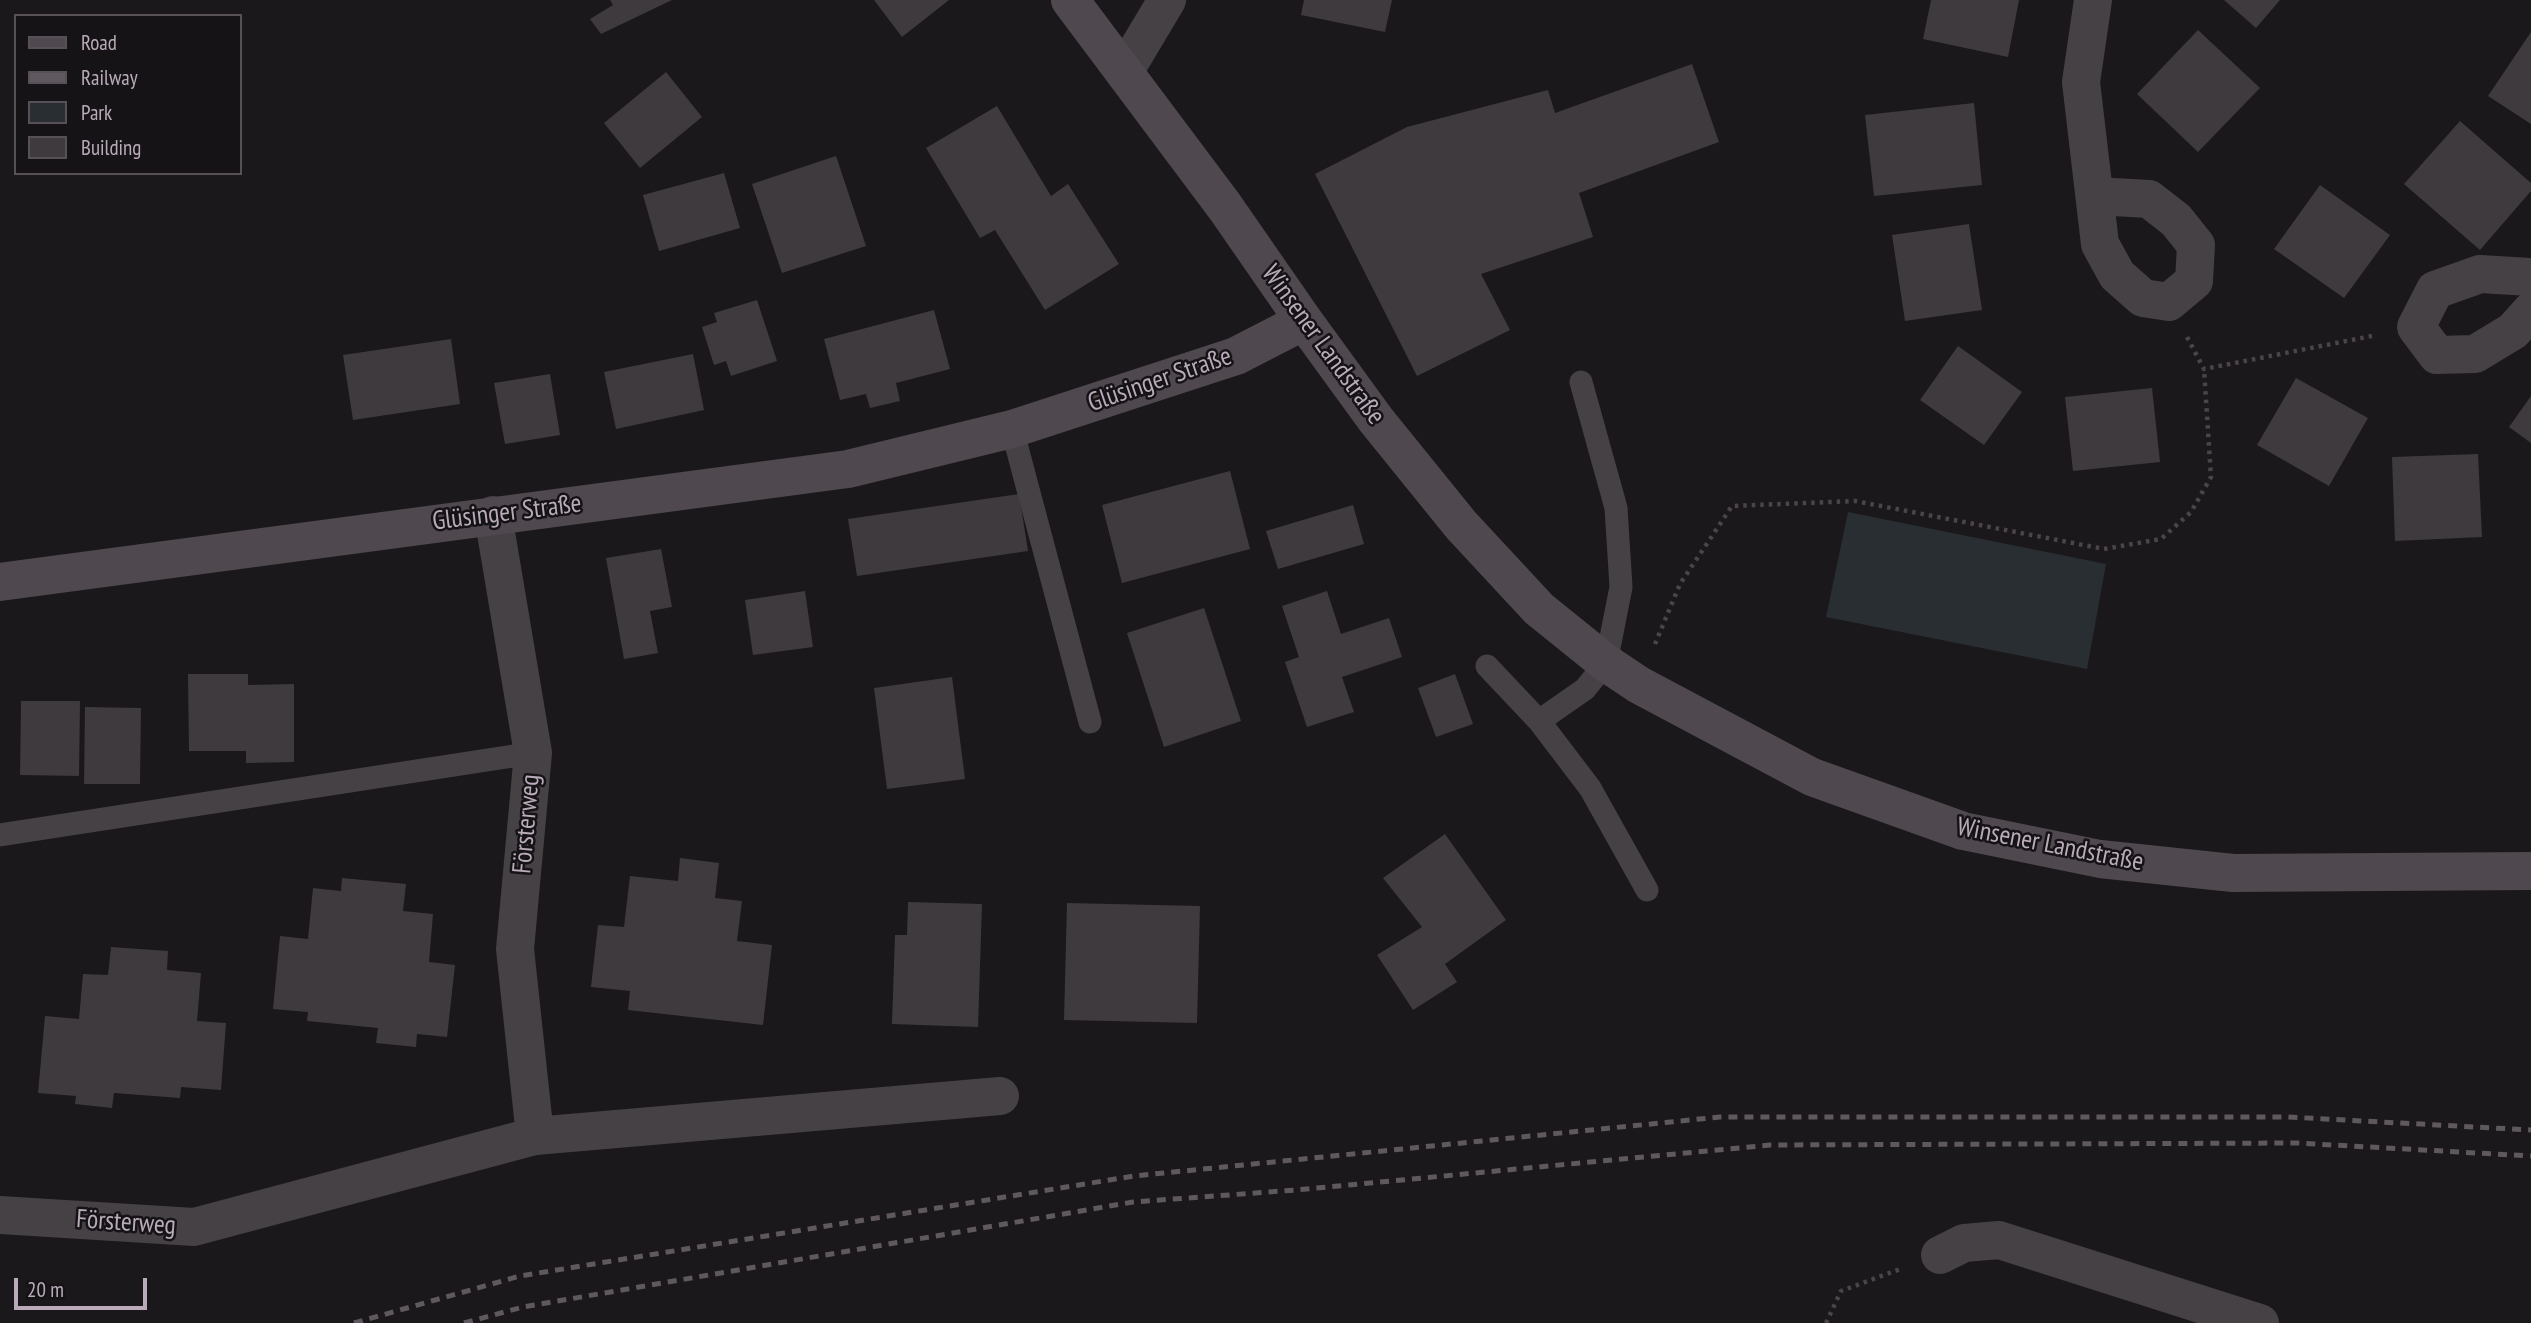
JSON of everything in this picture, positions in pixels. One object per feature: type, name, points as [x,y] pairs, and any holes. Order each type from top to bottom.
[{"type":"street","name":"Winsener Landstraße","points":[[1070,0],[1225,206],[1376,419],[1461,525],[1539,609],[1606,663],[1639,685],[1812,777],[1964,831],[1991,837],[2100,859],[2233,873],[2531,871]]},
{"type":"street","points":[[1124,72],[1167,0]]},
{"type":"street","points":[[2093,0],[2081,82],[2100,244],[2117,275],[2143,298],[2169,302],[2194,281],[2196,245],[2176,220],[2149,200],[2095,196]]},
{"type":"street","points":[[2531,277],[2480,274],[2435,290],[2416,327],[2437,355],[2475,354],[2513,331],[2531,312]]},
{"type":"street","name":"Glüsinger Straße","points":[[0,582],[848,469],[1012,429],[1236,356],[1304,321]]},
{"type":"street","name":"Försterweg","points":[[493,515],[533,753],[515,949],[535,1136]]},
{"type":"street","name":"Försterweg","points":[[0,1215],[194,1227],[535,1136],[1000,1096]]},
{"type":"street","points":[[1940,1255],[1964,1243],[1999,1240],[2260,1323]]},
{"type":"lane","points":[[1539,721],[1585,689],[1606,663],[1621,587],[1616,508],[1581,382]]},
{"type":"lane","points":[[1012,429],[1090,722]]},
{"type":"lane","points":[[1487,667],[1539,721],[1590,788],[1647,890]]},
{"type":"lane","points":[[0,835],[533,753]]},
{"type":"path","points":[[1639,685],[1680,584],[1732,506],[1855,501],[2104,549],[2161,538],[2191,512],[2211,477],[2204,369],[2169,302]]},
{"type":"path","points":[[2204,369],[2416,327]]},
{"type":"path","points":[[1826,1323],[1841,1291],[1940,1255]]},
{"type":"green space","points":[[1848,512],[2106,564],[2087,669],[1826,617]]},
{"type":"building","points":[[610,0],[672,0],[601,34],[590,19],[613,5]]},
{"type":"building","points":[[874,0],[949,0],[902,37]]},
{"type":"building","points":[[1304,0],[1392,0],[1385,32],[1301,15]]},
{"type":"building","points":[[1931,0],[2019,0],[2008,57],[1923,39]]},
{"type":"building","points":[[2224,0],[2280,0],[2256,28]]},
{"type":"building","points":[[2198,30],[2260,88],[2198,152],[2137,94]]},
{"type":"building","points":[[2531,32],[2531,124],[2488,96]]},
{"type":"building","points":[[1692,64],[1719,142],[1579,193],[1593,237],[1481,274],[1510,330],[1417,376],[1315,174],[1407,127],[1548,90],[1555,113]]},
{"type":"building","points":[[666,72],[702,117],[640,168],[604,123]]},
{"type":"building","points":[[1974,103],[1982,185],[1874,196],[1865,115]]},
{"type":"building","points":[[997,106],[1051,196],[1068,184],[1119,264],[1045,310],[995,230],[980,238],[926,148]]},
{"type":"building","points":[[2460,121],[2531,183],[2531,191],[2480,250],[2404,184]]},
{"type":"building","points":[[836,156],[866,246],[782,273],[752,184]]},
{"type":"building","points":[[724,173],[740,228],[659,251],[643,195]]},
{"type":"building","points":[[2320,185],[2390,235],[2344,298],[2274,249]]},
{"type":"building","points":[[1969,224],[1982,310],[1905,321],[1892,235]]},
{"type":"building","points":[[757,300],[777,361],[731,376],[726,361],[714,365],[702,327],[717,322],[714,313]]},
{"type":"building","points":[[934,310],[950,369],[896,383],[900,401],[870,408],[866,394],[840,400],[824,339]]},
{"type":"building","points":[[451,339],[460,404],[353,420],[343,355]]},
{"type":"building","points":[[1958,346],[2022,392],[1984,445],[1920,400]]},
{"type":"building","points":[[693,354],[704,410],[616,429],[604,372]]},
{"type":"building","points":[[550,374],[560,435],[505,444],[494,383]]},
{"type":"building","points":[[2296,378],[2368,418],[2329,486],[2257,445]]},
{"type":"building","points":[[2152,388],[2160,462],[2073,471],[2065,397]]},
{"type":"building","points":[[2531,396],[2531,443],[2509,427]]},
{"type":"building","points":[[2478,454],[2482,537],[2395,541],[2392,457]]},
{"type":"building","points":[[1230,471],[1250,549],[1122,583],[1102,505]]},
{"type":"building","points":[[1019,494],[1028,551],[857,576],[848,519]]},
{"type":"building","points":[[1353,505],[1364,544],[1278,569],[1266,531]]},
{"type":"building","points":[[661,549],[672,607],[650,611],[658,653],[624,659],[606,558]]},
{"type":"building","points":[[805,591],[813,647],[753,655],[745,600]]},
{"type":"building","points":[[1327,591],[1341,634],[1389,618],[1402,657],[1342,677],[1354,712],[1307,727],[1285,662],[1299,657],[1282,606]]},
{"type":"building","points":[[1204,608],[1241,721],[1164,747],[1127,633]]},
{"type":"building","points":[[188,674],[248,674],[248,685],[294,684],[294,762],[246,763],[246,751],[189,751]]},
{"type":"building","points":[[1455,674],[1473,724],[1436,737],[1418,688]]},
{"type":"building","points":[[952,677],[965,779],[887,789],[874,688]]},
{"type":"building","points":[[21,701],[80,701],[79,776],[20,775]]},
{"type":"building","points":[[85,707],[141,708],[140,784],[84,784]]},
{"type":"building","points":[[1445,834],[1506,920],[1445,964],[1457,982],[1413,1010],[1377,955],[1422,927],[1383,878]]},
{"type":"building","points":[[680,858],[719,863],[715,898],[742,901],[737,941],[772,945],[763,1025],[628,1010],[630,991],[591,987],[598,925],[624,927],[630,876],[678,881]]},
{"type":"building","points":[[342,878],[406,884],[403,911],[433,914],[429,962],[455,965],[447,1037],[417,1034],[416,1047],[376,1043],[378,1028],[307,1021],[308,1012],[273,1009],[280,936],[308,939],[313,888],[341,891]]},
{"type":"building","points":[[908,902],[982,904],[978,1027],[892,1024],[895,935],[907,935]]},
{"type":"building","points":[[1067,903],[1200,906],[1197,1023],[1064,1020]]},
{"type":"building","points":[[111,947],[168,951],[167,970],[201,973],[197,1021],[226,1023],[221,1090],[181,1087],[180,1098],[114,1093],[112,1108],[75,1104],[76,1096],[38,1093],[45,1016],[79,1019],[83,974],[108,975]]},
{"type":"railway","points":[[354,1323],[520,1276],[1134,1176],[1720,1117],[2288,1117],[2531,1130]]},
{"type":"railway","points":[[464,1323],[523,1307],[1133,1202],[1296,1190],[1770,1145],[2297,1143],[2531,1156]]}]
